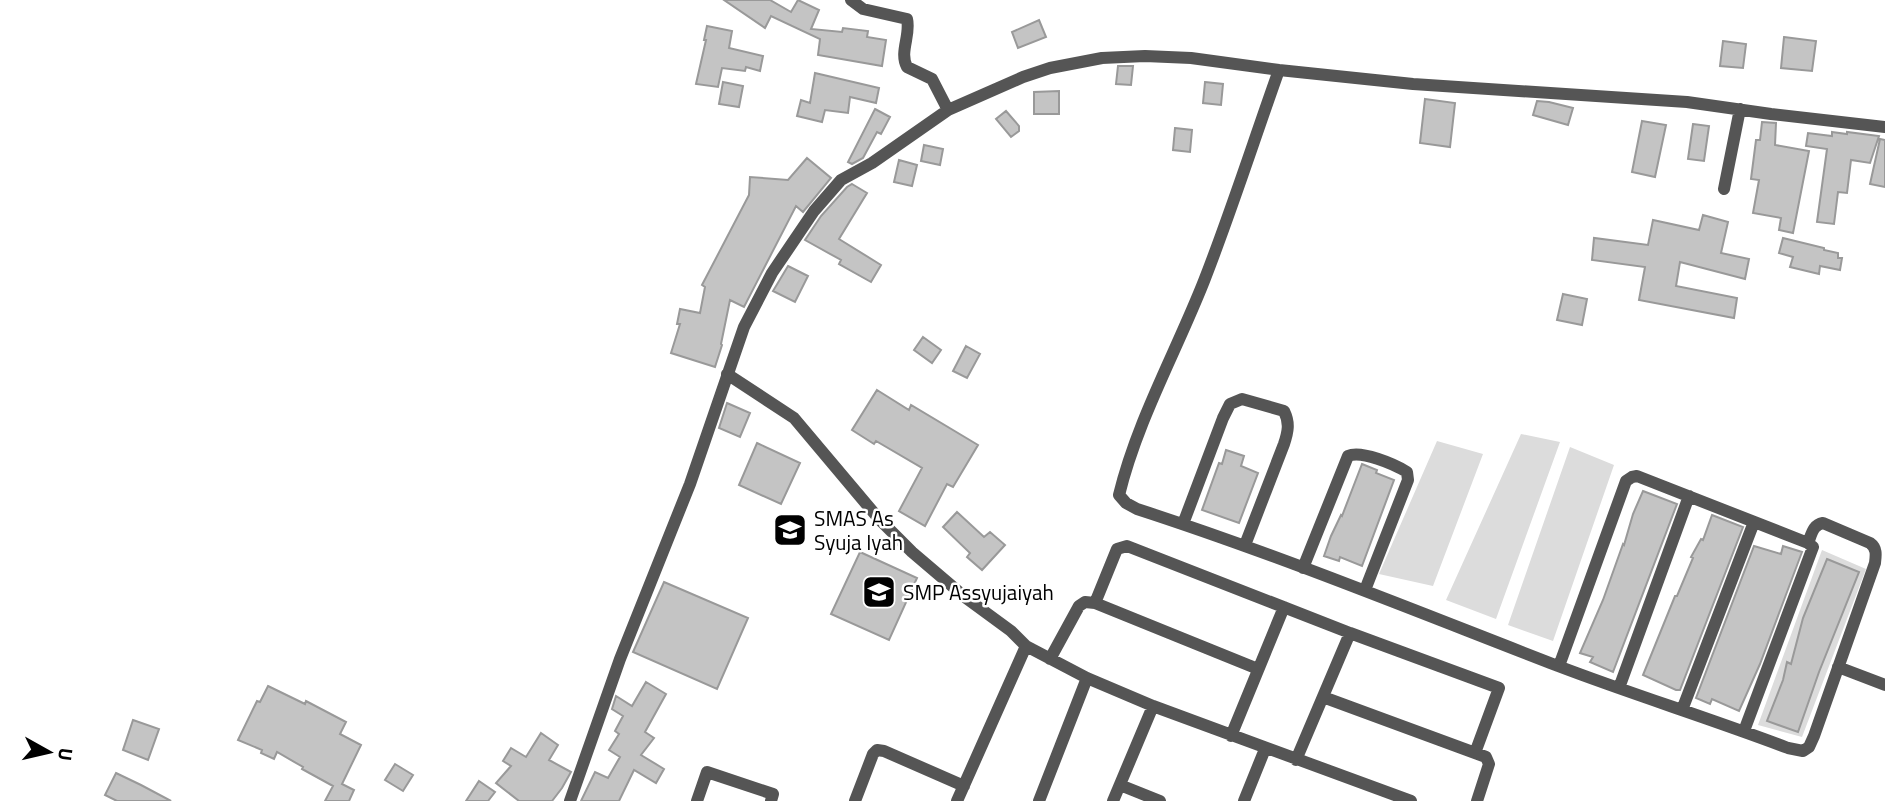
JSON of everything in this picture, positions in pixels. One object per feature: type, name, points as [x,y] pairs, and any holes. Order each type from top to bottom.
[{"type":"street","points":[[851,0],[863,9],[907,19],[909,23],[905,64],[932,79],[947,110]]},
{"type":"street","points":[[570,801],[620,659],[690,484],[744,327],[772,273],[814,211],[841,180],[872,163],[947,110],[1050,68],[1102,58],[1145,56],[1191,58],[1413,84],[1673,101],[1885,127]]},
{"type":"street","points":[[1279,70],[1204,279],[1155,394],[1124,476],[1119,495],[1126,503],[1365,590],[1619,688],[1788,748],[1804,751],[1809,747],[1875,563],[1875,550],[1870,543],[1823,523],[1814,527],[1808,543]]},
{"type":"street","points":[[1724,189],[1740,109]]},
{"type":"street","points":[[727,374],[794,418],[849,486],[887,527],[921,560],[1026,646],[1087,678],[1153,706],[1411,801]]},
{"type":"street","points":[[1182,524],[1230,404],[1242,399],[1284,411],[1288,418],[1284,444],[1245,545]]},
{"type":"street","points":[[1303,568],[1348,456],[1363,455],[1398,466],[1406,472],[1408,480],[1365,590]]},
{"type":"street","points":[[1559,666],[1626,481],[1637,476],[1813,547],[1744,731]]},
{"type":"street","points":[[1619,688],[1689,496]]},
{"type":"street","points":[[1682,710],[1754,522]]},
{"type":"street","points":[[1095,603],[1117,549],[1127,546],[1499,688],[1475,753]]},
{"type":"street","points":[[1051,659],[1079,606],[1085,602],[1095,603],[1258,669]]},
{"type":"street","points":[[1231,736],[1283,607]]},
{"type":"street","points":[[1296,760],[1350,633]]},
{"type":"street","points":[[957,801],[1026,646]]},
{"type":"street","points":[[1838,667],[1885,685]]},
{"type":"street","points":[[1039,801],[1087,678]]},
{"type":"street","points":[[1323,697],[1486,757],[1489,764],[1477,801]]},
{"type":"street","points":[[1113,801],[1153,706]]},
{"type":"street","points":[[1244,801],[1265,748]]},
{"type":"street","points":[[855,801],[877,750],[964,786]]},
{"type":"street","points":[[697,801],[706,772],[773,794],[771,801]]},
{"type":"street","points":[[1120,785],[1160,801]]},
{"type":"shaded area","points":[[1521,434],[1560,442],[1496,619],[1446,600]]},
{"type":"shaded area","points":[[1437,441],[1483,454],[1433,586],[1379,574]]},
{"type":"shaded area","points":[[1570,447],[1614,465],[1553,641],[1508,625]]},
{"type":"shaded area","points":[[1822,550],[1866,569],[1802,737],[1758,725]]},
{"type":"building","points":[[724,0],[770,0],[791,12],[798,0],[819,10],[811,29],[842,32],[843,28],[868,31],[867,37],[886,40],[882,66],[818,55],[820,39],[771,16],[765,28]]},
{"type":"building","points":[[1039,20],[1046,37],[1018,48],[1012,32]]},
{"type":"building","points":[[707,26],[732,31],[729,48],[763,56],[760,71],[746,67],[745,71],[722,68],[718,87],[696,84]]},
{"type":"building","points":[[1784,37],[1816,41],[1812,71],[1781,68]]},
{"type":"building","points":[[1723,41],[1746,44],[1743,68],[1720,66]]},
{"type":"building","points":[[1118,66],[1133,66],[1131,85],[1116,84]]},
{"type":"building","points":[[815,73],[879,88],[876,103],[850,97],[848,113],[825,110],[822,122],[797,116],[801,100],[810,103]]},
{"type":"building","points":[[723,82],[743,86],[739,107],[719,104]]},
{"type":"building","points":[[1205,82],[1223,84],[1221,105],[1203,103]]},
{"type":"building","points":[[1059,91],[1059,114],[1034,114],[1034,92]]},
{"type":"building","points":[[1425,99],[1455,103],[1450,147],[1420,143]]},
{"type":"building","points":[[1537,101],[1573,108],[1568,125],[1533,115]]},
{"type":"building","points":[[875,109],[890,117],[881,134],[877,132],[863,158],[852,164],[848,162]]},
{"type":"building","points":[[1006,111],[1019,126],[1019,131],[1011,137],[996,119]]},
{"type":"building","points":[[1642,121],[1666,125],[1655,177],[1632,172]]},
{"type":"building","points":[[1762,122],[1776,123],[1775,145],[1809,151],[1793,233],[1779,230],[1781,218],[1753,213],[1759,180],[1751,179],[1756,140],[1760,140]]},
{"type":"building","points":[[1693,124],[1709,126],[1704,161],[1688,159]]},
{"type":"building","points":[[1175,128],[1192,130],[1190,152],[1173,150]]},
{"type":"building","points":[[1832,132],[1879,136],[1870,163],[1851,160],[1847,193],[1838,192],[1834,224],[1817,222],[1827,149],[1806,146],[1808,133],[1832,136]]},
{"type":"building","points":[[1880,139],[1885,140],[1885,187],[1870,184]]},
{"type":"building","points":[[924,145],[943,149],[940,165],[921,161]]},
{"type":"building","points":[[807,158],[831,178],[803,212],[796,206],[744,307],[730,300],[715,367],[671,353],[680,324],[677,324],[680,309],[700,313],[705,287],[702,285],[749,195],[750,177],[788,180]]},
{"type":"building","points":[[899,160],[917,165],[912,186],[894,182]]},
{"type":"building","points":[[852,184],[867,193],[839,239],[881,265],[871,282],[839,264],[841,260],[805,240],[821,216]]},
{"type":"building","points":[[1703,215],[1728,222],[1721,253],[1749,259],[1745,279],[1680,262],[1676,286],[1737,298],[1734,318],[1639,300],[1645,267],[1592,260],[1594,238],[1648,245],[1653,220],[1699,230]]},
{"type":"building","points":[[1783,238],[1838,253],[1838,258],[1842,258],[1840,270],[1820,266],[1819,274],[1790,267],[1793,257],[1779,253]]},
{"type":"building","points":[[788,266],[808,276],[795,302],[773,291]]},
{"type":"building","points":[[1563,294],[1587,299],[1582,325],[1557,320]]},
{"type":"building","points":[[923,337],[941,350],[932,363],[914,350]]},
{"type":"building","points":[[966,346],[980,354],[967,378],[953,371]]},
{"type":"building","points":[[877,390],[909,410],[911,405],[978,445],[953,487],[947,484],[925,526],[899,511],[922,468],[852,430]]},
{"type":"building","points":[[727,403],[750,413],[740,437],[719,428]]},
{"type":"building","points":[[757,443],[800,463],[781,504],[739,485]]},
{"type":"building","points":[[1226,450],[1244,456],[1241,466],[1258,473],[1239,523],[1202,510]]},
{"type":"building","points":[[1362,464],[1394,480],[1362,566],[1340,557],[1339,561],[1324,556]]},
{"type":"building","points":[[1643,491],[1677,504],[1613,672],[1590,662],[1593,657],[1580,653],[1603,600]]},
{"type":"building","points":[[957,512],[984,537],[990,532],[1005,545],[982,570],[967,557],[970,553],[943,527]]},
{"type":"building","points":[[1712,515],[1743,527],[1680,690],[1676,690],[1643,675],[1693,558],[1691,557],[1701,539],[1703,540]]},
{"type":"building","points":[[1754,546],[1781,554],[1783,546],[1802,552],[1760,664],[1739,711],[1712,699],[1710,704],[1696,698]]},
{"type":"building","points":[[860,552],[917,578],[889,640],[831,614]]},
{"type":"building","points":[[1827,559],[1859,572],[1798,732],[1767,721],[1787,662],[1791,664],[1803,618]]},
{"type":"building","points":[[664,582],[748,618],[717,689],[633,652]]},
{"type":"building","points":[[646,682],[666,694],[645,732],[654,738],[641,755],[664,769],[656,783],[634,770],[619,801],[581,801],[595,772],[608,778],[620,757],[609,750],[619,734],[615,731],[623,716],[612,709],[616,696],[632,706]]},
{"type":"building","points":[[268,686],[305,704],[306,701],[346,722],[340,734],[361,745],[342,784],[354,790],[349,801],[325,801],[333,786],[277,752],[274,759],[261,753],[262,750],[238,740],[257,701],[260,702]]},
{"type":"building","points":[[133,720],[159,729],[148,760],[123,750]]},
{"type":"building","points":[[541,733],[558,745],[549,760],[571,772],[552,801],[519,801],[496,783],[511,766],[503,761],[511,748],[526,757]]},
{"type":"building","points":[[395,764],[413,775],[403,791],[385,780]]},
{"type":"building","points":[[116,773],[171,801],[117,801],[105,795]]},
{"type":"building","points":[[479,781],[495,792],[488,801],[466,801]]},
{"type":"place","name":"SMAS As Syuja Iyah","points":[[790,530]]},
{"type":"place","name":"SMP Assyujaiyah","points":[[879,592]]}]
